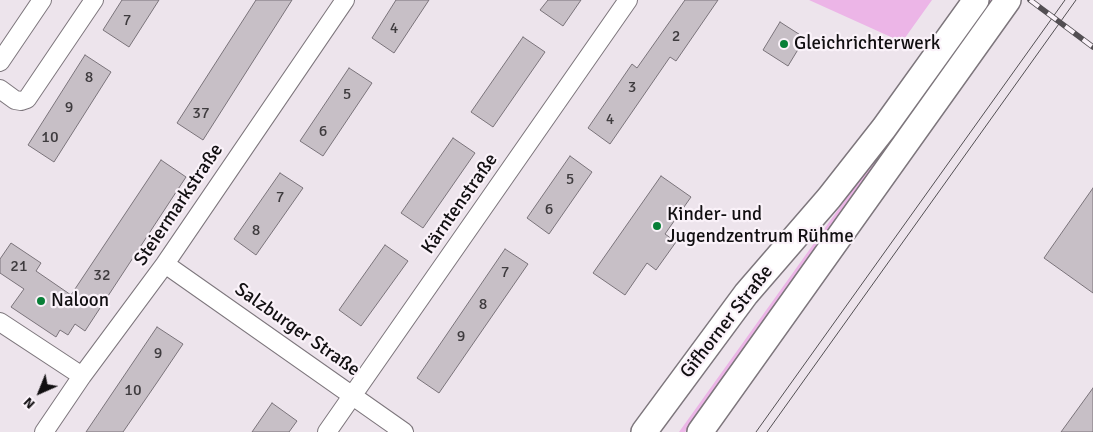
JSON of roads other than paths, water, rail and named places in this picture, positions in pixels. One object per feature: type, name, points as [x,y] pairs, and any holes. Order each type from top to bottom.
[{"type":"main road","name":"Gifhorner Straße","points":[[644,432],[740,301],[829,198],[879,134],[976,0]]},
{"type":"main road","name":"Gifhorner Straße","points":[[700,432],[1008,0]]},
{"type":"street","points":[[0,62],[42,0]]},
{"type":"street","points":[[0,89],[15,100],[28,99],[94,0]]},
{"type":"street","name":"Steiermarkstraße","points":[[44,432],[82,376],[165,264],[345,0]]},
{"type":"street","name":"Kärntenstraße","points":[[327,432],[628,0]]},
{"type":"street","name":"Salzburger Straße","points":[[165,264],[354,395],[404,432]]},
{"type":"street","points":[[0,322],[82,376]]},
{"type":"tram line","points":[[756,432],[1065,0]]},
{"type":"tram line","points":[[767,432],[1076,0]]},
{"type":"railway","points":[[1030,0],[1093,47]]},
{"type":"place","name":"Gleichrichterwerk","points":[[784,44]]},
{"type":"place","name":"Kinder- und Jugendzentrum Rühme","points":[[657,226]]},
{"type":"place","name":"Naloon","points":[[41,301]]}]
